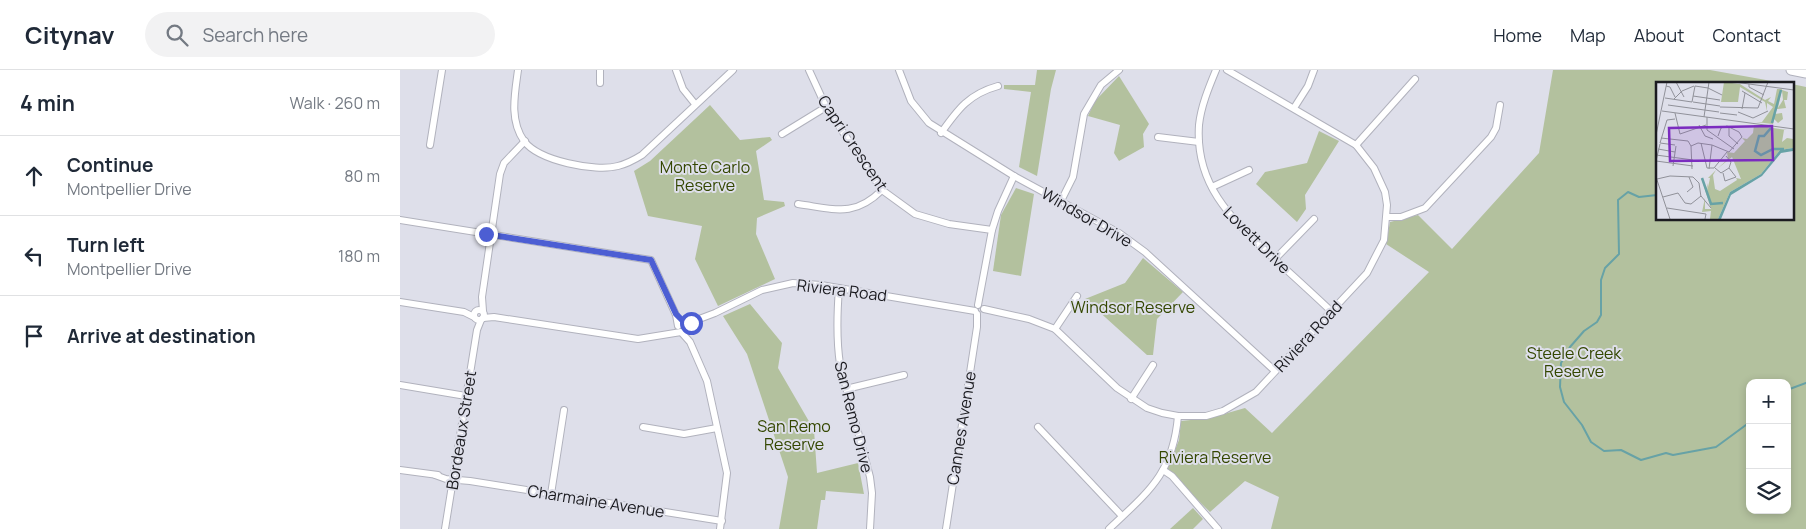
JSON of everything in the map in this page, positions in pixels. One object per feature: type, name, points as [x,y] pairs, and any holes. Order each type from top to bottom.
[{"type":"main road","points":[[1791,70],[1806,73]]},
{"type":"street","points":[[430,145],[442,70]]},
{"type":"street","points":[[518,70],[514,109],[524,141],[534,151],[558,161],[597,167],[618,166],[642,155],[694,104],[733,70]]},
{"type":"street","points":[[600,70],[600,83]]},
{"type":"street","points":[[676,70],[683,88],[694,104]]},
{"type":"street","name":"Capri Crescent","points":[[809,70],[826,107],[882,190],[915,214],[948,224],[992,230]]},
{"type":"street","name":"Windsor Drive","points":[[899,70],[918,113],[941,133],[1014,176],[1119,233],[1146,252],[1276,371]]},
{"type":"street","points":[[1061,201],[1075,169],[1080,126],[1084,114],[1101,85],[1118,70]]},
{"type":"street","name":"Lovett Drive","points":[[1216,70],[1203,104],[1199,142],[1202,160],[1212,187],[1232,220],[1332,311]]},
{"type":"street","name":"Riviera Road","points":[[400,302],[638,340],[669,334],[770,287],[799,283],[837,288],[1029,319],[1055,329],[1131,398],[1147,408],[1178,416],[1206,416],[1223,411],[1256,392],[1332,311],[1374,262],[1384,240],[1388,217],[1385,192],[1380,179],[1366,156],[1356,145],[1227,70]]},
{"type":"street","points":[[1294,108],[1308,86],[1314,70]]},
{"type":"street","points":[[1356,145],[1415,79]]},
{"type":"street","points":[[941,133],[970,98],[981,90],[998,86]]},
{"type":"street","points":[[1388,217],[1416,213],[1425,208],[1491,137],[1496,128],[1500,105]]},
{"type":"street","points":[[782,134],[826,107]]},
{"type":"street","points":[[1158,137],[1199,142]]},
{"type":"street","name":"Bordeaux Street","points":[[445,529],[500,174],[504,164],[524,141]]},
{"type":"street","points":[[1212,187],[1249,170]]},
{"type":"street","name":"Cannes Avenue","points":[[946,529],[992,230],[998,210],[1014,176]]},
{"type":"street","points":[[798,204],[846,211],[870,202],[882,190]]},
{"type":"street","points":[[1275,259],[1314,219]]},
{"type":"street","points":[[400,220],[651,260],[707,381],[728,481],[720,529]]},
{"type":"street","name":"San Remo Drive","points":[[837,288],[837,346],[871,485],[872,513],[870,529]]},
{"type":"street","points":[[1055,329],[1077,296]]},
{"type":"street","points":[[1131,398],[1153,365]]},
{"type":"street","points":[[846,389],[904,375]]},
{"type":"street","points":[[400,385],[466,396]]},
{"type":"street","points":[[550,494],[564,410]]},
{"type":"street","points":[[1109,529],[1155,485],[1176,438],[1178,416]]},
{"type":"street","points":[[643,427],[684,434],[717,428]]},
{"type":"street","points":[[1038,427],[1122,516]]},
{"type":"street","name":"Charmaine Avenue","points":[[400,470],[722,520]]},
{"type":"street","points":[[1162,472],[1177,483],[1218,529]]},
{"type":"green space","points":[[1037,70],[1056,70],[1051,89],[1037,176],[1019,167],[1031,92],[1004,89],[1004,85],[1035,85]]},
{"type":"green space","name":"Steele Creek Reserve","points":[[1553,70],[1710,70],[1778,82],[1656,82],[1656,220],[1794,220],[1794,84],[1806,87],[1806,529],[1271,529],[1279,497],[1245,481],[1210,512],[1167,470],[1179,440],[1181,421],[1210,418],[1245,408],[1272,433],[1429,272],[1386,244],[1390,222],[1418,215],[1452,249],[1539,153]]},
{"type":"green space","points":[[1119,76],[1149,124],[1143,134],[1144,147],[1119,161],[1114,153],[1120,125],[1088,116],[1095,101]]},
{"type":"green space","name":"Monte Carlo Reserve","points":[[710,105],[740,140],[770,137],[772,140],[756,151],[764,200],[784,202],[785,206],[757,218],[756,234],[775,279],[718,306],[695,259],[702,226],[648,216],[634,171],[650,161]]},
{"type":"green space","points":[[1319,131],[1339,141],[1305,195],[1306,209],[1297,222],[1256,184],[1265,172],[1307,163]]},
{"type":"green space","points":[[1016,188],[1034,194],[1021,276],[993,271],[1001,215]]},
{"type":"green space","name":"Windsor Reserve","points":[[1143,258],[1183,292],[1157,319],[1153,355],[1147,355],[1085,299],[1125,283]]},
{"type":"green space","name":"San Remo Reserve","points":[[750,304],[782,343],[778,368],[814,430],[817,473],[858,463],[864,494],[826,491],[825,500],[821,500],[817,529],[779,529],[788,477],[747,354],[723,316]]},
{"type":"green space","points":[[1193,508],[1203,519],[1193,529],[1170,529]]},
{"type":"waterway","points":[[1656,195],[1639,197],[1628,192],[1618,200],[1619,254],[1605,268],[1601,280],[1601,315],[1597,322],[1584,331],[1570,347],[1561,363],[1560,387],[1564,402],[1582,425],[1591,442],[1604,451],[1621,450],[1641,460],[1666,453],[1673,455],[1716,447],[1747,424]]},
{"type":"waterway","points":[[1791,389],[1806,383]]},
{"type":"route","points":[[486,234],[651,260],[676,314],[686,324],[691,323]]},
{"type":"park label","name":"Riviera Reserve","points":[[1215,457]]}]
